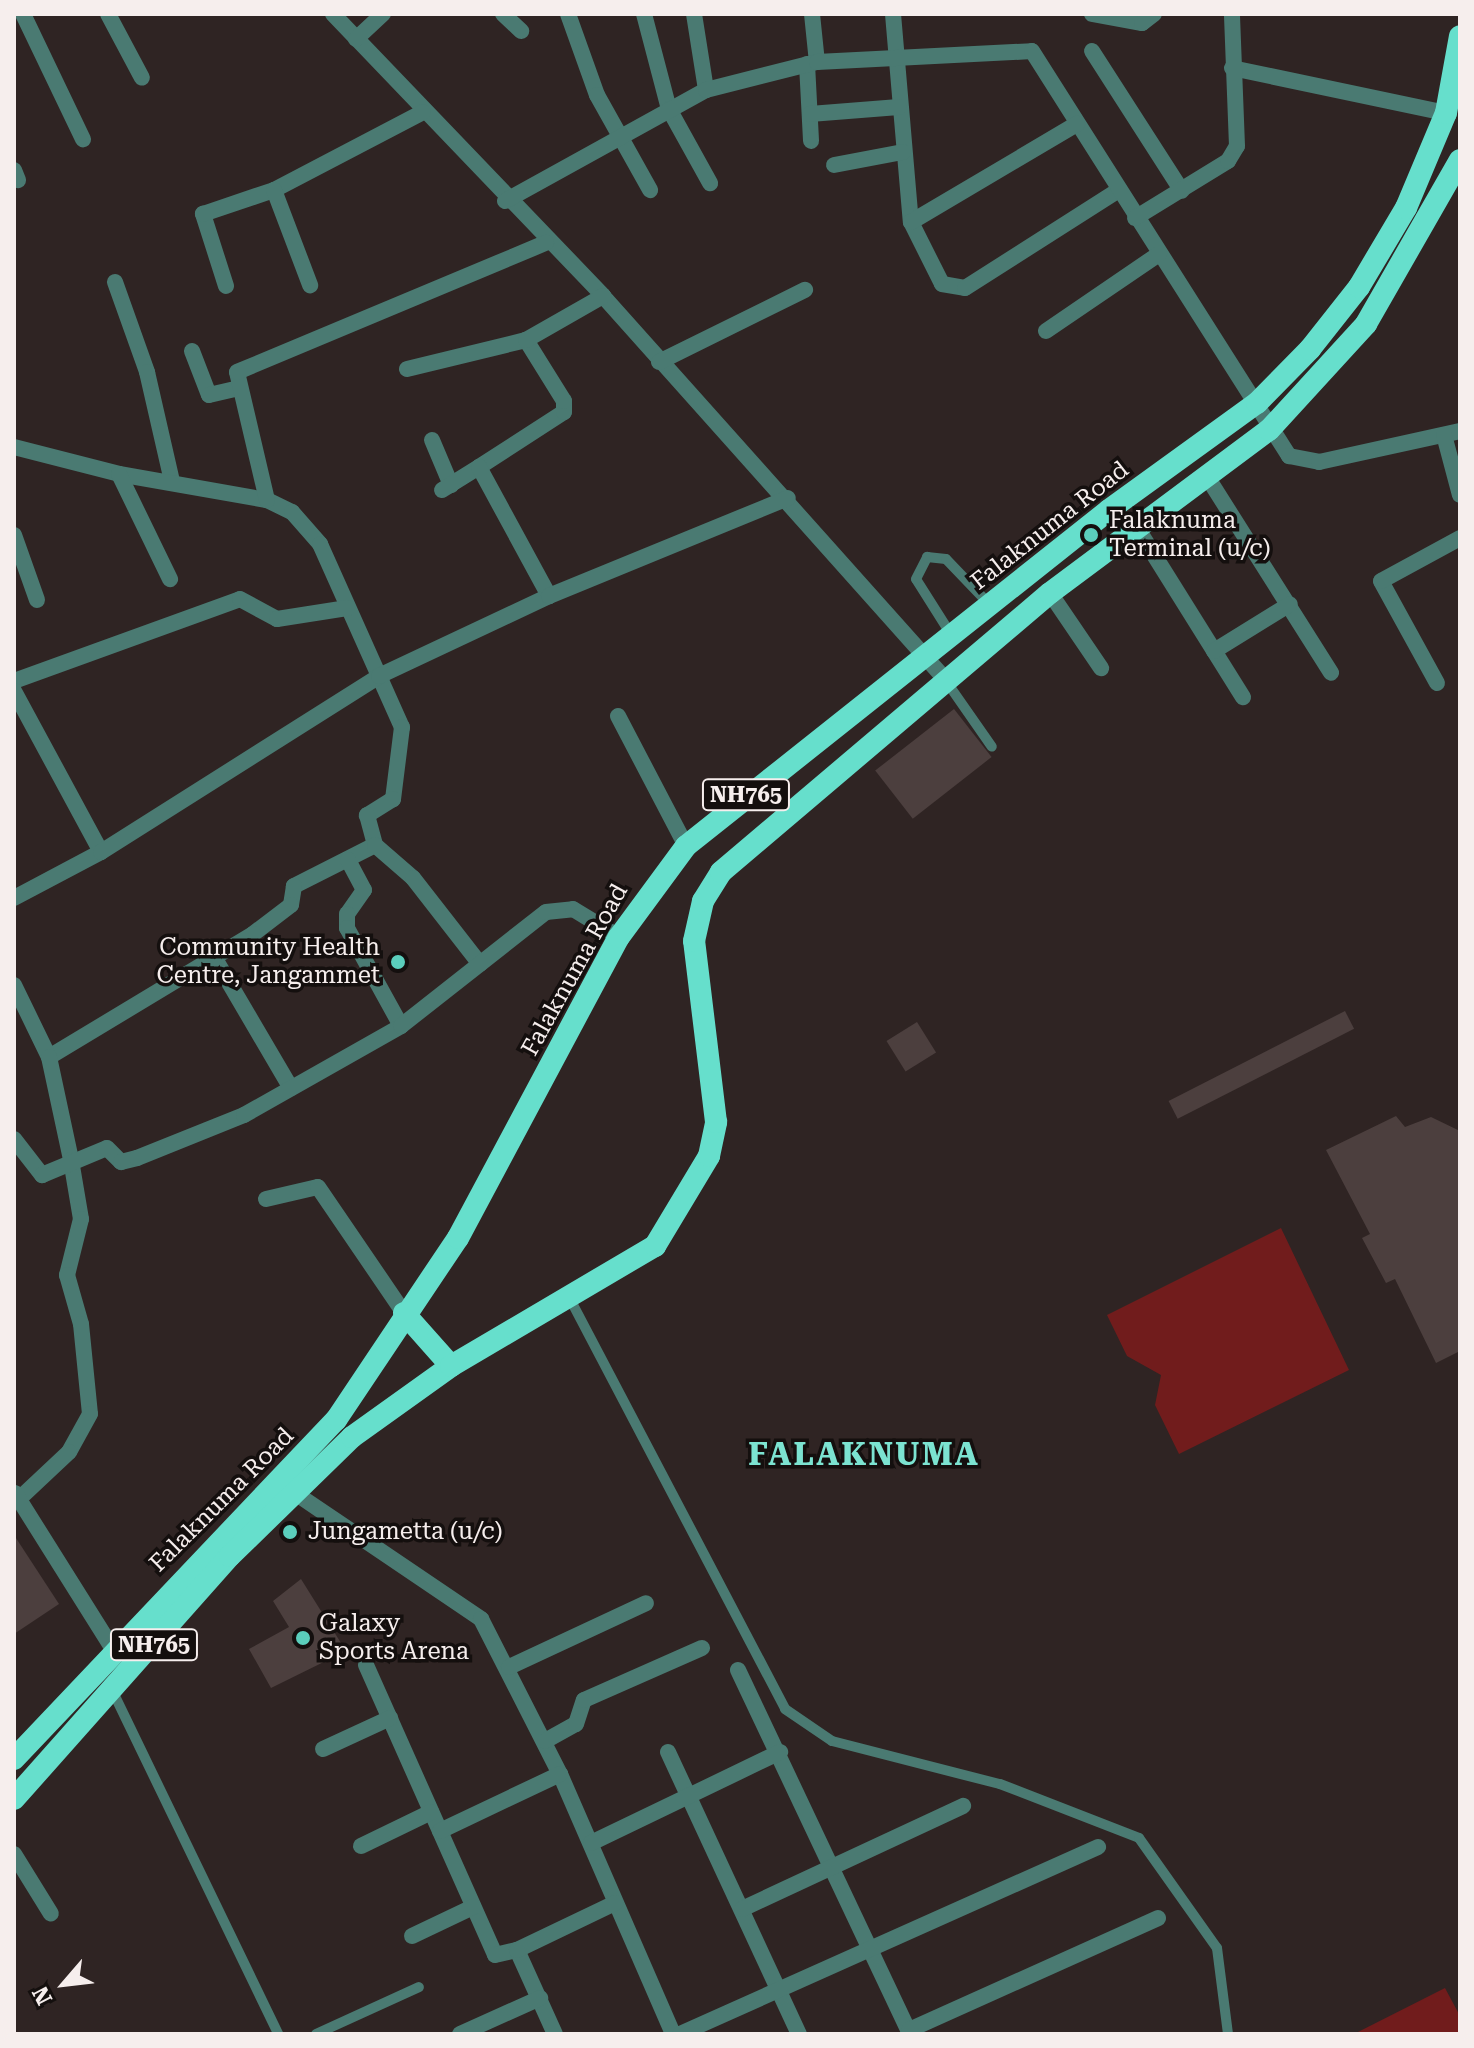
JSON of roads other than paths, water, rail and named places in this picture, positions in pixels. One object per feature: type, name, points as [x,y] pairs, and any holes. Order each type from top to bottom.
[{"type":"highway","name":"Falaknuma Road","points":[[14,1759],[336,1420],[404,1313],[458,1238],[619,937],[686,846],[928,659],[990,606],[1257,403],[1318,339],[1386,241],[1446,113],[1460,36]]},
{"type":"highway","name":"Falaknuma Road","points":[[14,1799],[113,1692],[230,1556],[352,1437],[451,1366],[655,1246],[709,1156],[716,1122],[714,1076],[698,1002],[694,941],[703,901],[721,872],[1050,593],[1269,430],[1366,324],[1458,174]]},
{"type":"highway","points":[[1386,241],[1411,255]]},
{"type":"highway","points":[[404,1313],[451,1366]]},
{"type":"street","points":[[23,14],[83,139]]},
{"type":"street","points":[[108,14],[142,78]]},
{"type":"street","points":[[333,14],[505,201],[603,296],[659,362],[788,498],[945,679]]},
{"type":"street","points":[[356,39],[383,14]]},
{"type":"street","points":[[503,14],[521,31]]},
{"type":"street","points":[[568,14],[597,95],[650,190]]},
{"type":"street","points":[[644,14],[669,109],[710,183]]},
{"type":"street","points":[[694,14],[706,90]]},
{"type":"street","points":[[811,141],[812,14]]},
{"type":"street","points":[[893,14],[911,222],[934,274],[942,284],[965,288],[1117,191]]},
{"type":"street","points":[[1092,14],[1142,23],[1154,14]]},
{"type":"street","points":[[1135,218],[1228,161],[1237,146],[1232,14]]},
{"type":"street","points":[[505,201],[706,90],[812,63],[896,61],[1032,51],[1117,191],[1257,403],[1269,430],[1289,456],[1319,462],[1452,433],[1460,495]]},
{"type":"street","points":[[1092,51],[1182,191]]},
{"type":"street","points":[[1232,68],[1446,113]]},
{"type":"street","points":[[810,114],[899,107]]},
{"type":"street","points":[[226,286],[203,214],[274,190],[423,112]]},
{"type":"street","points":[[911,222],[1077,124]]},
{"type":"street","points":[[834,165],[903,152]]},
{"type":"street","points":[[274,190],[310,285]]},
{"type":"street","points":[[267,500],[237,372],[546,243]]},
{"type":"street","points":[[1046,331],[1159,254]]},
{"type":"street","points":[[115,282],[147,372],[172,481]]},
{"type":"street","points":[[659,362],[805,290]]},
{"type":"street","points":[[407,369],[526,340],[603,296]]},
{"type":"street","points":[[432,440],[446,487],[564,412],[564,401],[526,340]]},
{"type":"street","points":[[192,351],[209,395],[239,388]]},
{"type":"street","points":[[14,447],[119,474],[267,500],[303,521],[402,727],[393,799],[367,815],[375,845],[413,878],[480,964]]},
{"type":"street","points":[[479,467],[549,596]]},
{"type":"street","points":[[119,474],[170,579]]},
{"type":"street","points":[[1206,475],[1331,673]]},
{"type":"street","points":[[14,898],[101,852],[379,676],[549,596],[788,498]]},
{"type":"street","points":[[1136,526],[1243,697]]},
{"type":"street","points":[[14,535],[37,600]]},
{"type":"street","points":[[1437,683],[1381,581],[1460,538]]},
{"type":"street","points":[[1050,593],[1101,668]]},
{"type":"street","points":[[14,681],[240,599],[277,619],[347,608]]},
{"type":"street","points":[[1214,651],[1290,604]]},
{"type":"street","points":[[14,691],[101,852]]},
{"type":"street","points":[[618,716],[686,846]]},
{"type":"street","points":[[49,1057],[214,957],[291,905],[294,886],[375,845]]},
{"type":"street","points":[[348,860],[364,890],[347,914],[347,928],[401,1026]]},
{"type":"street","points":[[14,1139],[42,1175],[71,1160],[107,1148],[121,1162],[137,1158],[244,1115],[401,1026],[554,910],[573,909],[619,937]]},
{"type":"street","points":[[214,957],[291,1088]]},
{"type":"street","points":[[14,985],[49,1057],[71,1160],[81,1219],[67,1275],[81,1324],[90,1414],[69,1452],[16,1496],[114,1651]]},
{"type":"street","points":[[266,1199],[318,1187],[404,1313]]},
{"type":"street","points":[[295,1493],[481,1619],[509,1667],[545,1741],[673,2034]]},
{"type":"street","points":[[509,1667],[646,1603]]},
{"type":"street","points":[[545,1741],[576,1724],[584,1700],[702,1648]]},
{"type":"street","points":[[366,1665],[495,1955],[517,1950],[615,1903]]},
{"type":"street","points":[[738,1670],[780,1752],[909,2032],[1158,1918]]},
{"type":"street","points":[[323,1749],[390,1718]]},
{"type":"street","points":[[668,1752],[799,2034]]},
{"type":"street","points":[[591,1843],[780,1752]]},
{"type":"street","points":[[440,1831],[560,1774]]},
{"type":"street","points":[[742,1909],[963,1806]]},
{"type":"street","points":[[361,1846],[431,1812]]},
{"type":"street","points":[[680,2034],[1098,1847]]},
{"type":"street","points":[[14,1854],[51,1914]]},
{"type":"street","points":[[412,1936],[473,1907]]},
{"type":"street","points":[[517,1950],[555,2034]]},
{"type":"street","points":[[460,2034],[540,1998]]},
{"type":"lane","points":[[953,637],[916,579],[927,557],[946,559],[990,606]]},
{"type":"lane","points":[[945,679],[992,747]]},
{"type":"lane","points":[[569,1297],[785,1709],[832,1741],[1000,1784],[1139,1838],[1217,1948],[1228,2034]]},
{"type":"lane","points":[[113,1692],[278,2034]]},
{"type":"lane","points":[[316,2034],[419,1987]]},
{"type":"place","name":"Falaknuma Terminal (u/c)","points":[[1091,535]]},
{"type":"place","name":"Community Health Centre, Jangammet","points":[[398,962]]},
{"type":"place","name":"Jungametta (u/c)","points":[[290,1532]]},
{"type":"place","name":"Galaxy Sports Arena","points":[[303,1638]]},
{"type":"district","name":"FALAKNUMA","points":[[864,1454]]}]
